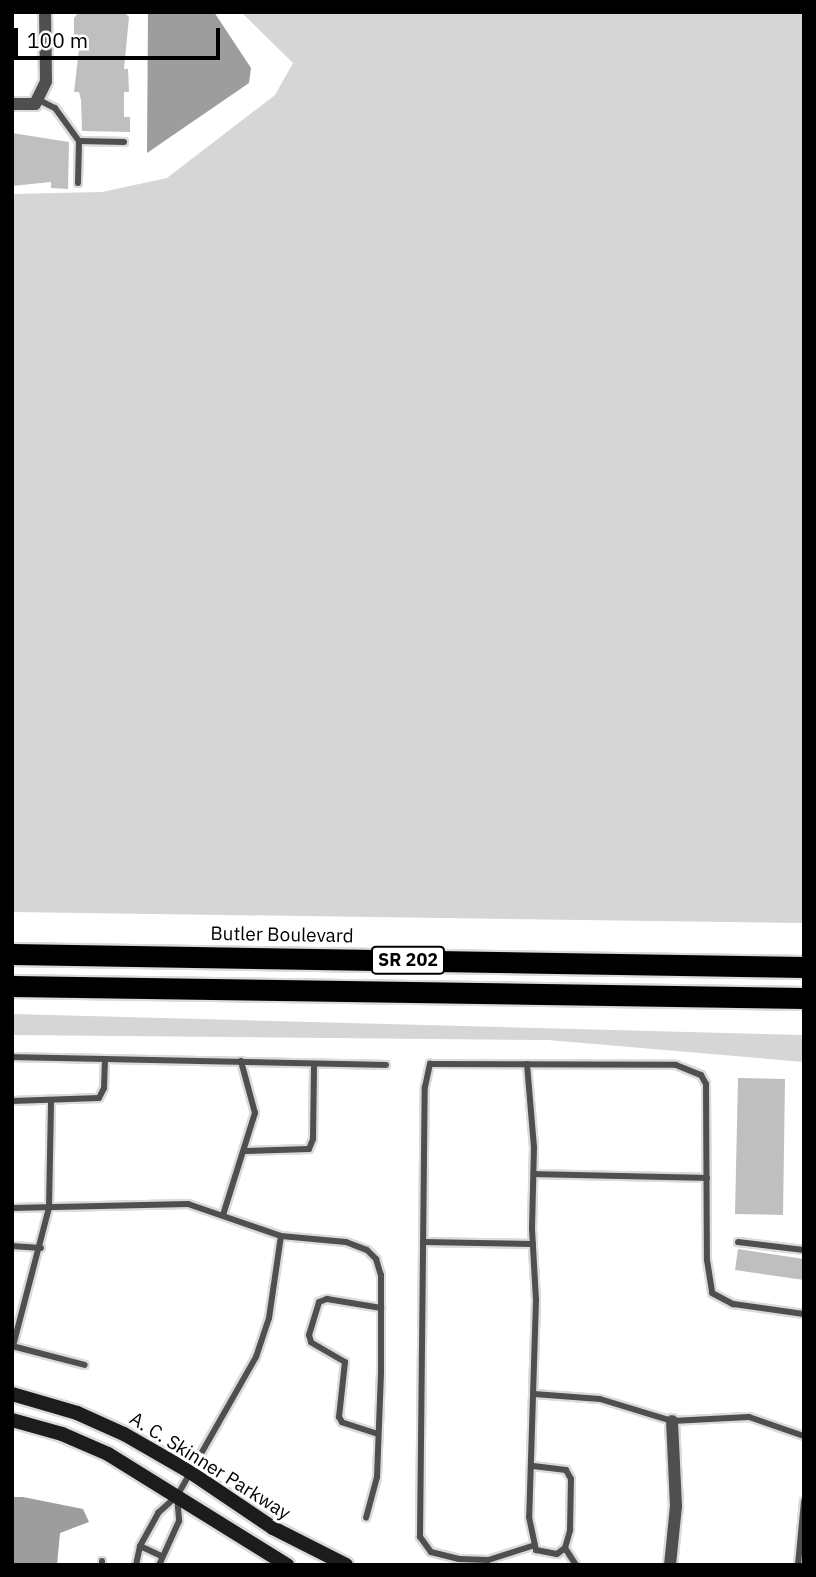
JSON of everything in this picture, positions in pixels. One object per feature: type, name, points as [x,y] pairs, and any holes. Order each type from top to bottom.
[{"type":"highway","name":"Butler Boulevard","points":[[12,954],[804,967]]},
{"type":"highway","name":"SR 202","points":[[12,986],[804,998]]},
{"type":"highway","points":[[752,997],[804,1009]]},
{"type":"main road","name":"A. C. Skinner Parkway","points":[[12,1394],[100,1422],[190,1472],[273,1528],[346,1565]]},
{"type":"main road","points":[[12,1420],[86,1443],[287,1565]]},
{"type":"street","points":[[12,104],[35,104],[46,81],[45,12]]},
{"type":"street","points":[[670,1565],[676,1506],[672,1421]]},
{"type":"lane","points":[[37,99],[55,108],[79,141],[78,183]]},
{"type":"lane","points":[[79,141],[124,142]]},
{"type":"lane","points":[[12,1057],[386,1065]]},
{"type":"lane","points":[[12,1101],[99,1098],[105,1059]]},
{"type":"lane","points":[[223,1214],[246,1151],[255,1113],[241,1061]]},
{"type":"lane","points":[[527,1063],[534,1174],[532,1546]]},
{"type":"lane","points":[[565,1548],[546,1553],[532,1546],[488,1560],[459,1559],[432,1552],[420,1537],[425,1087],[430,1064],[527,1063],[692,1069],[706,1084],[707,1269],[712,1293],[733,1304],[804,1314]]},
{"type":"lane","points":[[246,1151],[309,1149],[313,1139],[314,1064]]},
{"type":"lane","points":[[51,1100],[49,1208],[41,1248],[13,1346],[85,1364]]},
{"type":"lane","points":[[534,1174],[707,1178]]},
{"type":"lane","points":[[12,1208],[188,1204],[281,1236],[346,1242],[367,1250],[376,1259],[381,1275],[381,1308],[377,1477],[366,1518]]},
{"type":"lane","points":[[136,1565],[140,1546],[158,1513],[177,1496],[256,1357],[269,1318],[281,1236]]},
{"type":"lane","points":[[424,1242],[533,1244]]},
{"type":"lane","points":[[738,1242],[804,1251]]},
{"type":"lane","points":[[12,1246],[41,1248]]},
{"type":"lane","points":[[378,1434],[342,1422],[339,1417],[345,1362],[311,1342],[309,1335],[319,1303],[327,1299],[381,1308]]},
{"type":"lane","points":[[534,1394],[600,1399],[672,1421],[749,1417],[804,1436]]},
{"type":"lane","points":[[531,1466],[566,1470],[571,1479],[565,1548],[576,1565]]},
{"type":"lane","points":[[159,1565],[179,1521],[177,1496]]},
{"type":"lane","points":[[798,1565],[804,1501]]},
{"type":"lane","points":[[140,1546],[161,1556]]},
{"type":"shaded area","points":[[148,12],[214,12],[251,68],[249,83],[147,153]]},
{"type":"shaded area","points":[[241,12],[804,12],[804,923],[12,912],[12,194],[102,192],[167,178],[275,95],[293,63]]},
{"type":"shaded area","points":[[12,1014],[804,1035],[804,1062],[548,1040],[12,1035]]},
{"type":"shaded area","points":[[12,1497],[83,1509],[89,1522],[60,1533],[57,1565],[12,1565]]},
{"type":"building","points":[[79,12],[124,12],[129,17],[124,69],[128,69],[129,92],[124,92],[124,117],[130,117],[130,132],[82,131],[81,100],[79,92],[74,92],[80,41],[74,41],[74,18]]},
{"type":"building","points":[[12,133],[69,142],[68,189],[51,188],[51,182],[12,186]]},
{"type":"building","points":[[738,1078],[785,1079],[783,1215],[735,1214]]},
{"type":"building","points":[[738,1249],[804,1259],[804,1280],[735,1270]]}]
